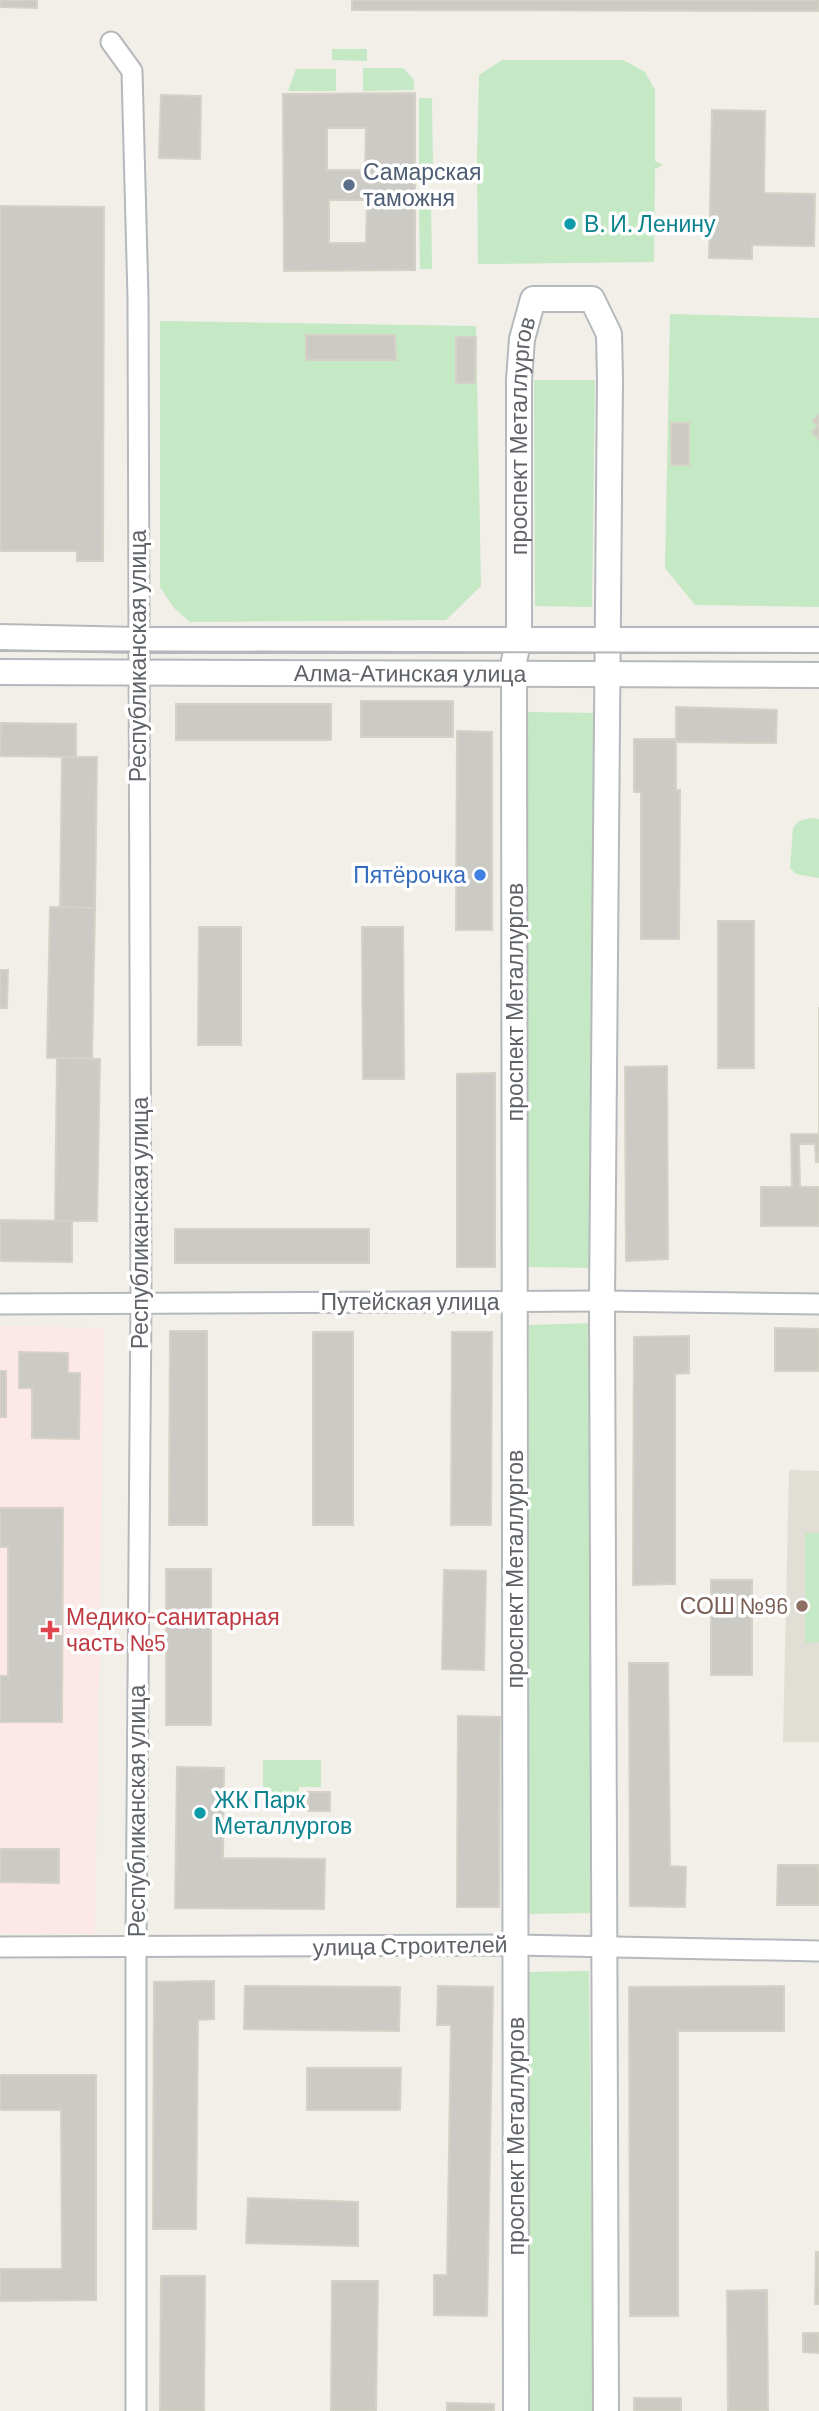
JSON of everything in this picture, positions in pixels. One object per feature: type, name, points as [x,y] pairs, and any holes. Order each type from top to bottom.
[{"type":"street","name":"Республиканская улица","points":[[111,42],[132,71],[138,298],[141,1301],[135,1947],[136,2411]]},
{"type":"street","name":"проспект Металлургов","points":[[516,2411],[514,661],[519,639],[519,380],[522,339],[533,299],[592,299],[608,334],[610,379],[602,1301],[606,2411]]},
{"type":"street","name":"Алма-Атинская улица","points":[[0,637],[138,640],[819,640]]},
{"type":"street","name":"Алма-Атинская улица","points":[[0,672],[819,675]]},
{"type":"street","name":"Путейская улица","points":[[0,1304],[141,1301],[602,1301],[819,1304]]},
{"type":"street","name":"улица Строителей","points":[[0,1947],[516,1945],[819,1951]]},
{"type":"shaded area","name":"Медико-санитарная часть №5","points":[[0,1326],[104,1328],[95,1934],[0,1933]]},
{"type":"shaded area","name":"СОШ №96","points":[[789,1470],[819,1471],[819,1742],[783,1742]]},
{"type":"green space","points":[[332,49],[367,49],[367,61],[332,60]]},
{"type":"green space","points":[[502,60],[623,60],[645,72],[655,90],[655,161],[663,165],[655,169],[654,262],[478,264],[479,75]]},
{"type":"green space","points":[[363,68],[403,68],[414,80],[414,90],[363,91]]},
{"type":"green space","points":[[296,69],[336,69],[336,91],[288,91]]},
{"type":"green space","points":[[419,98],[432,98],[433,168],[419,168]]},
{"type":"green space","points":[[419,201],[431,201],[432,269],[420,269]]},
{"type":"green space","points":[[670,314],[819,318],[819,607],[695,605],[665,568]]},
{"type":"green space","points":[[160,321],[476,326],[481,586],[446,620],[190,622],[174,608],[160,587]]},
{"type":"green space","points":[[534,380],[595,380],[592,607],[535,606]]},
{"type":"green space","points":[[526,712],[600,713],[601,1268],[526,1267]]},
{"type":"green space","points":[[819,819],[819,878],[796,874],[790,868],[793,828],[799,821]]},
{"type":"green space","points":[[596,1323],[594,1913],[529,1914],[529,1325]]},
{"type":"green space","points":[[805,1533],[819,1533],[819,1642],[805,1643]]},
{"type":"green space","points":[[263,1760],[321,1760],[321,1787],[299,1787],[299,1811],[263,1811]]},
{"type":"green space","points":[[589,1971],[593,2411],[528,2411],[525,1972]]},
{"type":"building","points":[[0,0],[37,0],[37,8],[0,7]]},
{"type":"building","points":[[352,0],[819,0],[819,11],[352,10]]},
{"type":"building","name":"Самарская таможня","points":[[415,93],[415,270],[284,271],[283,94]],"holes":[[[327,128],[366,128],[365,170],[327,170]],[[329,200],[367,200],[366,243],[329,243]]]},
{"type":"building","points":[[161,95],[201,96],[200,159],[159,158]]},
{"type":"building","points":[[712,110],[765,111],[764,193],[815,194],[814,246],[752,245],[752,259],[709,258]]},
{"type":"building","points":[[0,206],[104,207],[103,561],[77,561],[77,551],[0,551]]},
{"type":"building","points":[[306,335],[395,335],[396,360],[306,360]]},
{"type":"building","points":[[456,337],[476,337],[475,383],[456,383]]},
{"type":"building","points":[[819,414],[819,439],[812,432],[818,426],[813,421]]},
{"type":"building","points":[[671,423],[689,423],[689,465],[671,465]]},
{"type":"building","points":[[361,701],[453,701],[453,737],[361,737]]},
{"type":"building","points":[[176,704],[331,704],[331,740],[176,740]]},
{"type":"building","points":[[676,707],[777,710],[776,743],[676,742]]},
{"type":"building","points":[[1,723],[76,724],[76,757],[0,756]]},
{"type":"building","points":[[457,731],[492,732],[492,930],[456,930]]},
{"type":"building","points":[[634,739],[676,739],[676,790],[680,790],[679,939],[641,939],[641,792],[634,792]]},
{"type":"building","points":[[62,757],[97,757],[95,908],[60,907]]},
{"type":"building","points":[[50,907],[95,908],[92,1058],[47,1058]]},
{"type":"building","points":[[718,921],[754,921],[754,1068],[718,1068]]},
{"type":"building","points":[[199,927],[241,927],[241,1045],[198,1045]]},
{"type":"building","points":[[362,927],[403,927],[404,1079],[363,1079]]},
{"type":"building","points":[[0,970],[8,970],[7,1008],[0,1008]]},
{"type":"building","points":[[57,1058],[100,1059],[97,1221],[55,1221]]},
{"type":"building","points":[[667,1066],[668,1259],[626,1261],[625,1067]]},
{"type":"building","points":[[495,1073],[495,1267],[457,1267],[457,1074]]},
{"type":"building","points":[[791,1134],[819,1134],[819,1162],[816,1162],[815,1144],[799,1144],[800,1187],[819,1187],[819,1226],[761,1226],[761,1187],[792,1187]]},
{"type":"building","points":[[0,1220],[72,1221],[72,1262],[0,1261]]},
{"type":"building","points":[[175,1229],[369,1229],[369,1263],[175,1263]]},
{"type":"building","points":[[775,1328],[819,1329],[819,1371],[775,1371]]},
{"type":"building","points":[[170,1331],[207,1331],[207,1525],[169,1525]]},
{"type":"building","points":[[313,1332],[353,1332],[353,1525],[313,1525]]},
{"type":"building","points":[[452,1332],[492,1332],[491,1525],[451,1525]]},
{"type":"building","points":[[689,1336],[689,1373],[675,1374],[675,1584],[633,1585],[634,1337]]},
{"type":"building","points":[[19,1352],[68,1353],[68,1373],[80,1373],[79,1439],[32,1438],[32,1388],[19,1388]]},
{"type":"building","points":[[0,1371],[6,1371],[6,1417],[0,1417]]},
{"type":"building","points":[[0,1508],[63,1508],[62,1722],[0,1722],[0,1676],[8,1676],[8,1547],[0,1547]]},
{"type":"building","points":[[166,1569],[211,1569],[211,1725],[166,1725]]},
{"type":"building","points":[[444,1570],[486,1571],[484,1670],[442,1669]]},
{"type":"building","points":[[711,1580],[752,1580],[752,1675],[711,1675]]},
{"type":"building","points":[[629,1663],[668,1663],[670,1866],[686,1867],[685,1907],[630,1906]]},
{"type":"building","points":[[458,1716],[500,1717],[499,1907],[457,1907]]},
{"type":"building","name":"ЖК Парк Металлургов","points":[[177,1767],[224,1768],[223,1858],[325,1859],[324,1909],[175,1908]]},
{"type":"building","points":[[308,1792],[330,1792],[330,1811],[308,1811]]},
{"type":"building","points":[[0,1849],[59,1849],[59,1883],[0,1882]]},
{"type":"building","points":[[778,1865],[819,1865],[819,1905],[777,1905]]},
{"type":"building","points":[[214,1981],[214,2019],[198,2020],[196,2229],[153,2229],[154,1982]]},
{"type":"building","points":[[245,1986],[400,1987],[399,2031],[244,2029]]},
{"type":"building","points":[[438,1986],[493,1987],[487,2316],[434,2315],[434,2275],[447,2275],[451,2025],[437,2025]]},
{"type":"building","points":[[784,1986],[784,2031],[678,2031],[678,2316],[630,2316],[629,1987]]},
{"type":"building","points":[[307,2068],[401,2068],[400,2110],[307,2110]]},
{"type":"building","points":[[0,2075],[96,2075],[96,2300],[0,2301],[0,2269],[62,2269],[61,2110],[0,2110]]},
{"type":"building","points":[[248,2198],[358,2202],[358,2246],[246,2243]]},
{"type":"building","points":[[816,2252],[819,2252],[819,2304],[815,2304]]},
{"type":"building","points":[[161,2276],[205,2276],[204,2411],[160,2411]]},
{"type":"building","points":[[332,2281],[378,2281],[376,2411],[331,2411]]},
{"type":"building","points":[[767,2290],[768,2411],[728,2411],[727,2291]]},
{"type":"building","points":[[803,2333],[819,2333],[819,2353],[803,2352]]},
{"type":"building","points":[[634,2398],[681,2398],[681,2411],[634,2411]]},
{"type":"building","points":[[447,2403],[494,2404],[494,2411],[447,2411]]},
{"type":"tram line","points":[[0,651],[819,653]]},
{"type":"place","name":"Самарская таможня","points":[[349,185]]},
{"type":"place","name":"В. И. Ленину","points":[[570,224]]},
{"type":"place","name":"Пятёрочка","points":[[480,875]]},
{"type":"place","name":"СОШ №96","points":[[802,1606]]},
{"type":"place","name":"Медико-санитарная часть №5","points":[[50,1630]]},
{"type":"place","name":"ЖК Парк Металлургов","points":[[200,1813]]}]
